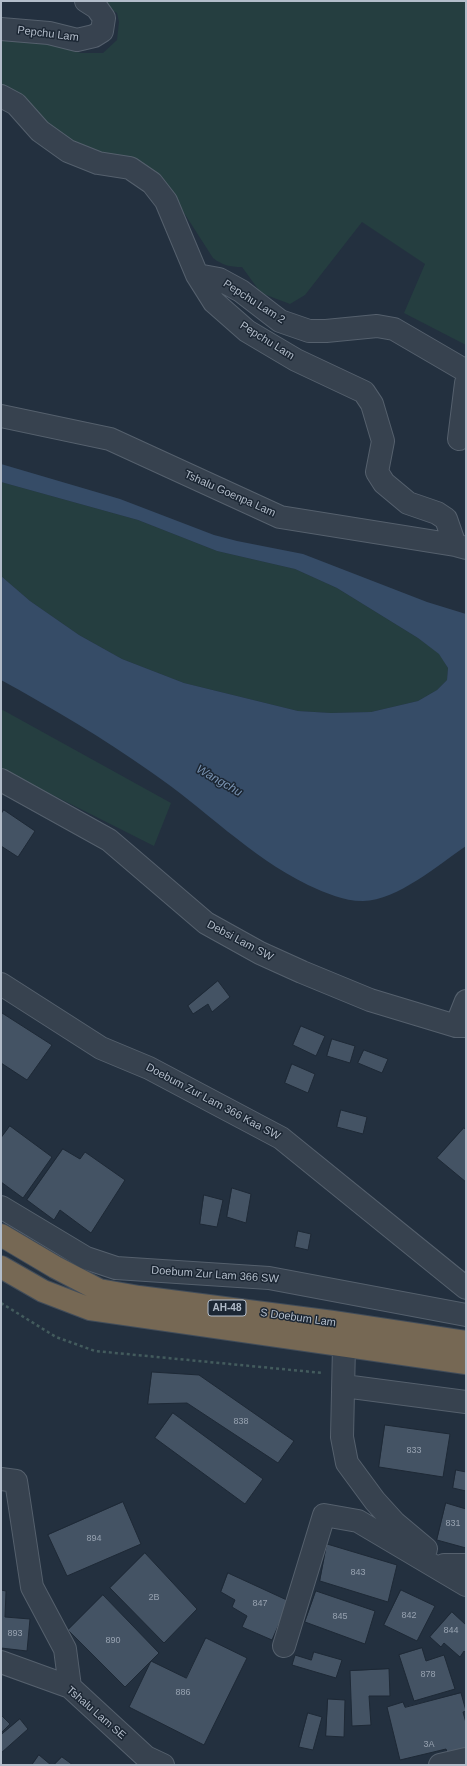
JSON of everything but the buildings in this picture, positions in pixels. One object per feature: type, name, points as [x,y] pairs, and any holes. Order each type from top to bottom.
[{"type":"highway","name":"S Doebum Lam","points":[[1,1234],[55,1267],[100,1290],[138,1297],[333,1322],[466,1342]]},
{"type":"highway","name":"S Doebum Lam","points":[[1,1266],[43,1291],[90,1309],[466,1363]]},
{"type":"street","name":"Pepchu Lam","points":[[1,29],[49,33],[77,40],[94,36],[102,31],[104,18],[97,8],[86,1]]},
{"type":"street","name":"Pepchu Lam","points":[[1,96],[16,104],[40,130],[68,151],[98,163],[130,168],[152,183],[166,201],[197,275],[214,302],[247,331],[296,360],[364,392],[372,404],[384,441],[377,472],[384,483],[408,503],[437,513],[446,519],[460,546]]},
{"type":"street","name":"Pepchu Lam 2","points":[[197,275],[219,279],[241,291],[280,321],[309,331],[326,331],[377,326],[394,329],[466,371]]},
{"type":"street","points":[[459,439],[466,383]]},
{"type":"street","name":"Tshalu Goenpa Lam","points":[[1,416],[110,439],[280,517],[460,546]]},
{"type":"street","name":"Debsi Lam SW","points":[[1,780],[109,840],[206,924],[260,953],[370,1000],[461,1026]]},
{"type":"street","name":"Doebum Zur Lam 366 Kaa SW","points":[[1,984],[101,1048],[149,1068],[281,1138],[466,1288]]},
{"type":"street","points":[[461,1026],[466,1001]]},
{"type":"street","name":"Doebum Zur Lam 366 SW","points":[[1,1207],[86,1258],[116,1268],[270,1278],[466,1315]]},
{"type":"street","points":[[344,1346],[342,1437],[347,1463],[385,1512],[466,1584]]},
{"type":"street","points":[[344,1380],[466,1402]]},
{"type":"street","points":[[1,1479],[16,1481],[32,1587],[65,1650],[70,1687]]},
{"type":"street","points":[[284,1646],[324,1515],[358,1520],[466,1584]]},
{"type":"street","points":[[444,1565],[466,1565]]},
{"type":"street","name":"Tshalu Lam SE","points":[[1,1662],[70,1687],[146,1757],[163,1765]]},
{"type":"street","points":[[440,1765],[466,1759]]},
{"type":"path","points":[[1,1303],[56,1337],[95,1351],[305,1372],[344,1380]]},
{"type":"green space","points":[[98,1],[466,1],[466,345],[404,313],[425,264],[362,222],[305,295],[290,304],[261,293],[242,267],[226,265],[213,258],[179,205],[64,140],[1,86],[1,38],[33,40],[81,53],[103,53],[117,40],[119,22],[117,13]]},
{"type":"green space","points":[[1,482],[138,520],[217,551],[295,569],[337,588],[418,638],[440,654],[448,668],[447,680],[437,690],[418,701],[371,712],[331,713],[298,711],[184,683],[122,659],[79,635],[30,601],[1,576]]},
{"type":"green space","points":[[1,709],[171,803],[154,846],[1,769]]},
{"type":"water","name":"Wangchu","points":[[1,464],[120,499],[214,535],[303,554],[427,602],[466,614],[466,846],[417,880],[390,895],[363,901],[348,900],[335,896],[308,885],[286,873],[246,846],[171,786],[133,759],[39,701],[1,680],[1,576],[30,601],[79,635],[122,659],[184,683],[298,711],[331,713],[371,712],[418,701],[437,690],[447,680],[448,668],[439,654],[418,638],[337,588],[295,569],[217,551],[138,520],[1,482]]}]
